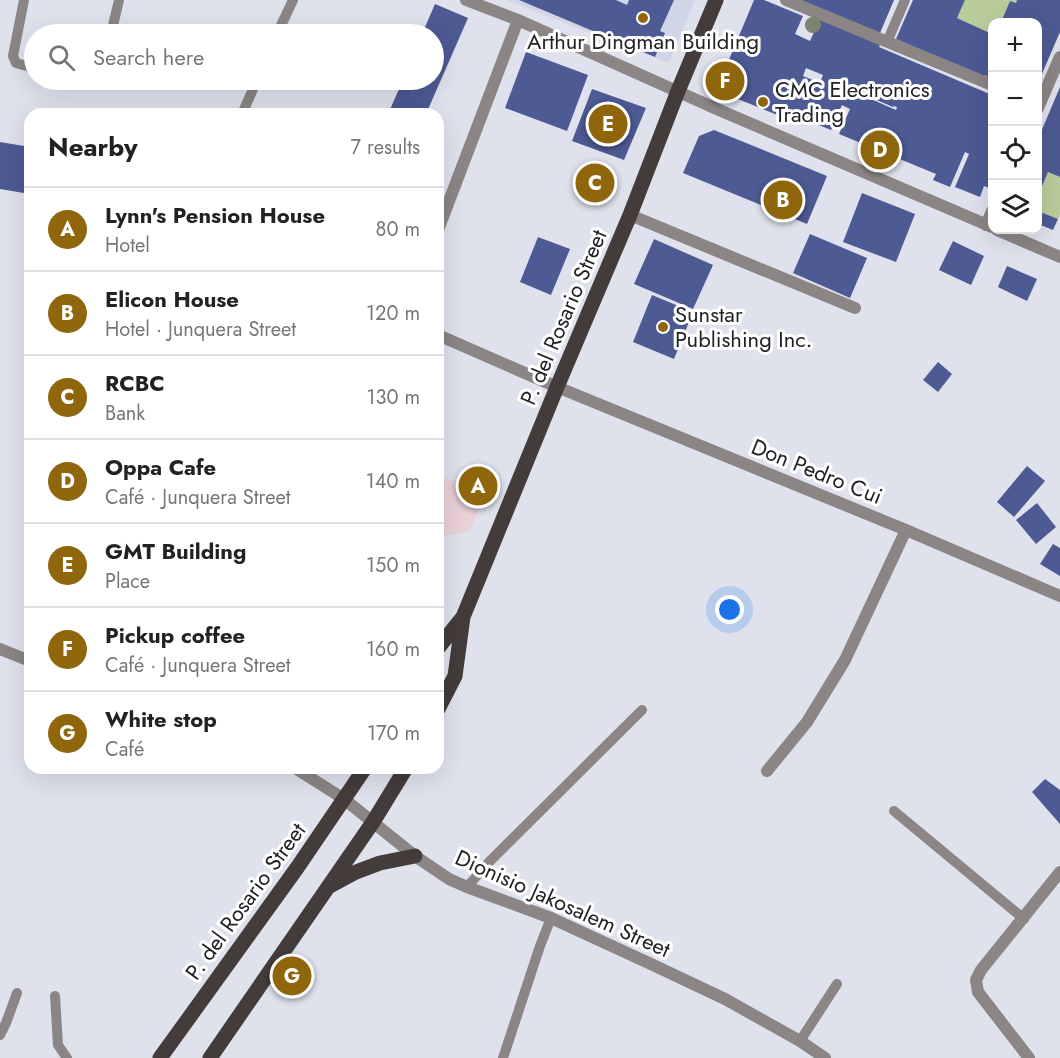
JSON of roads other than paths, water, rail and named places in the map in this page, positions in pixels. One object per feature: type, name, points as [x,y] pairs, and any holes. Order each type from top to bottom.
[{"type":"main road","name":"P. del Rosario Street","points":[[444,697],[455,675],[463,617],[630,215],[716,0]]},
{"type":"main road","name":"P. del Rosario Street","points":[[444,641],[463,617]]},
{"type":"main road","name":"P. del Rosario Street","points":[[160,1058],[297,868],[361,774]]},
{"type":"main road","points":[[210,1058],[373,822],[402,774]]},
{"type":"main road","points":[[327,888],[356,872],[380,863],[415,856]]},
{"type":"street","points":[[466,0],[518,20],[988,225]]},
{"type":"street","points":[[786,0],[988,83]]},
{"type":"street","points":[[444,214],[518,20]]},
{"type":"street","points":[[1042,96],[1060,57]]},
{"type":"street","points":[[630,215],[855,308]]},
{"type":"street","points":[[1008,234],[1060,257]]},
{"type":"street","name":"Don Pedro Cui","points":[[444,338],[557,387],[906,530],[1060,596]]},
{"type":"street","points":[[768,771],[807,722],[845,660],[906,530]]},
{"type":"street","points":[[0,649],[24,659]]},
{"type":"street","name":"Dionisio Jakosalem Street","points":[[304,774],[344,799],[415,856],[449,879],[551,918],[725,999],[800,1041],[825,1058]]},
{"type":"street","points":[[1029,1058],[978,992],[976,980],[981,970],[1060,872]]},
{"type":"lane","points":[[24,0],[13,56],[16,63],[24,65]]},
{"type":"lane","points":[[113,24],[119,0]]},
{"type":"lane","points":[[282,24],[293,0]]},
{"type":"lane","points":[[887,42],[905,0]]},
{"type":"lane","points":[[245,108],[253,90]]},
{"type":"lane","points":[[467,887],[489,862],[642,711]]},
{"type":"lane","points":[[894,811],[1024,919]]},
{"type":"lane","points":[[502,1058],[551,918]]},
{"type":"lane","points":[[800,1041],[837,984]]},
{"type":"lane","points":[[0,1035],[17,993]]},
{"type":"lane","points":[[55,996],[58,1045],[68,1058]]},
{"type":"place","name":"Arthur Dingman Building","points":[[643,18]]},
{"type":"place","name":"Pickup coffee","points":[[725,81]]},
{"type":"place","name":"CMC Electronics Trading","points":[[763,102]]},
{"type":"place","name":"GMT Building","points":[[608,124]]},
{"type":"place","name":"Oppa Cafe","points":[[880,150]]},
{"type":"place","name":"RCBC","points":[[595,183]]},
{"type":"place","name":"Elicon House","points":[[783,200]]},
{"type":"place","name":"Sunstar Publishing Inc.","points":[[663,327]]},
{"type":"place","name":"Lynn's Pension House","points":[[478,486]]},
{"type":"place","name":"White stop","points":[[292,976]]}]
